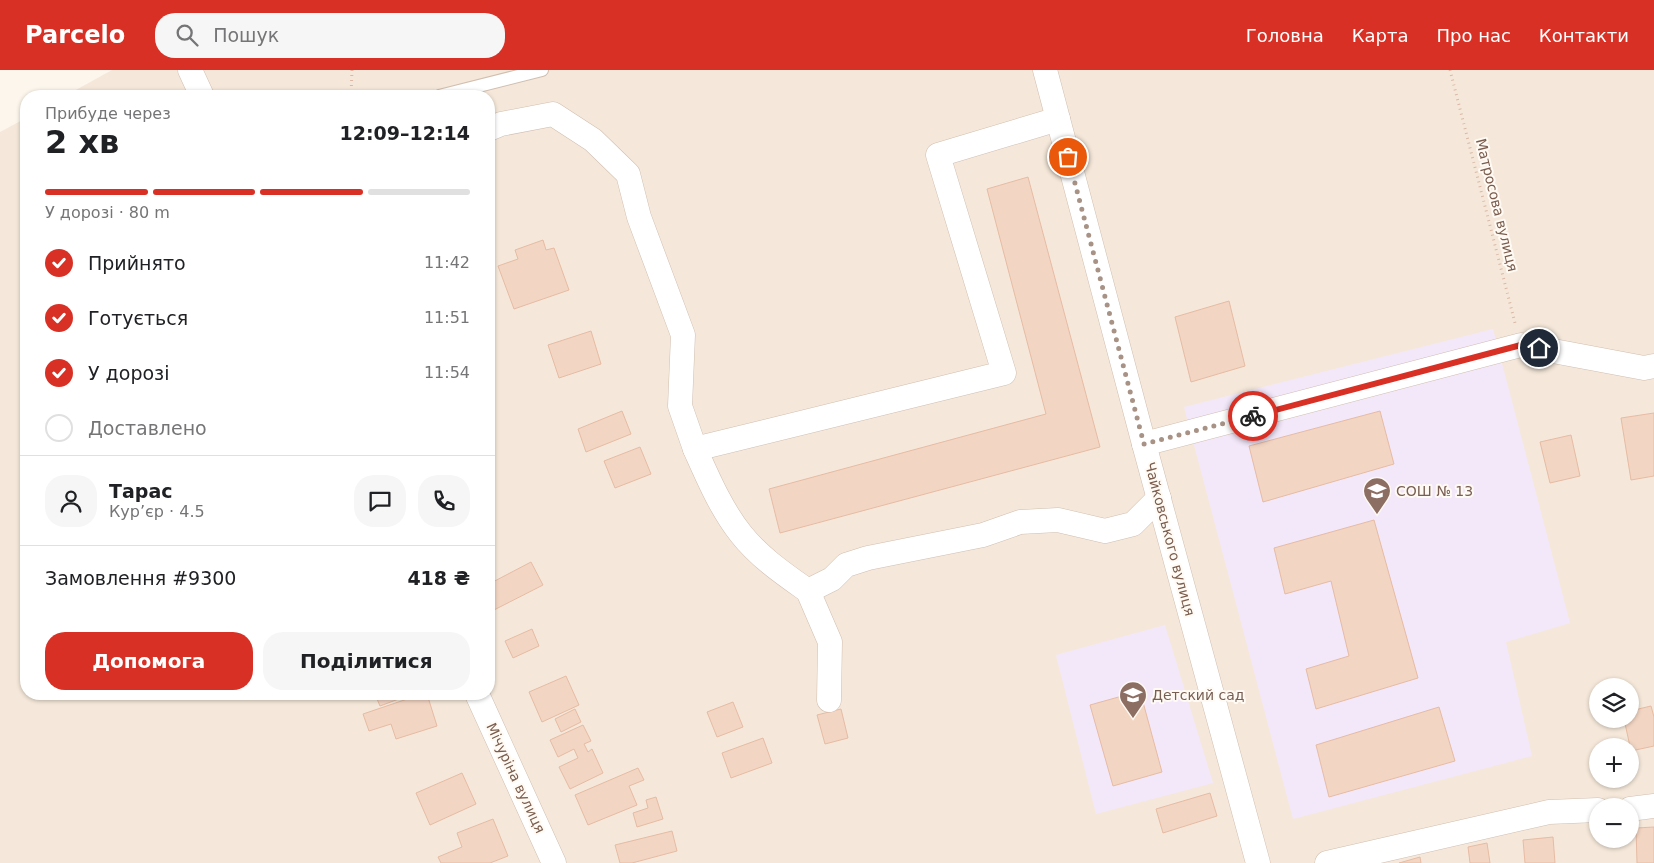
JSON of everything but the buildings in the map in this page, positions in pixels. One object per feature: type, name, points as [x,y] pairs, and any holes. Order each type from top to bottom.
[{"type":"street","points":[[190,70],[199,90]]},
{"type":"street","name":"Чайковського вулиця","points":[[1045,70],[1258,863]]},
{"type":"street","points":[[495,126],[553,114],[593,140],[628,174],[639,217],[683,335],[680,406],[694,449],[716,493],[741,534],[772,566],[808,591],[830,642],[829,700]]},
{"type":"street","points":[[694,449],[1004,373],[938,155],[1058,119]]},
{"type":"street","points":[[1144,444],[1521,345],[1644,368],[1654,366]]},
{"type":"street","points":[[808,591],[832,579],[846,565],[868,558],[983,535],[1020,522],[1058,520],[1105,531],[1133,524],[1159,498]]},
{"type":"street","name":"Мічуріна вулиця","points":[[480,700],[554,863]]},
{"type":"street","points":[[1639,808],[1654,806]]},
{"type":"street","points":[[1327,863],[1549,812],[1589,810]]},
{"type":"lane","points":[[463,90],[542,70]]},
{"type":"path","points":[[351,90],[352,70]]},
{"type":"path","name":"Матросова вулиця","points":[[1450,70],[1521,345]]},
{"type":"shaded area","points":[[112,70],[1654,70],[1654,863],[0,863],[0,132],[20,121],[20,700],[495,700],[495,90],[76,90]]},
{"type":"shaded area","name":"СОШ № 13","points":[[1493,329],[1570,623],[1506,642],[1532,756],[1293,819],[1184,407]]},
{"type":"shaded area","name":"Детский сад","points":[[1165,625],[1213,783],[1096,814],[1056,655]]},
{"type":"way so far","points":[[1068,157],[1144,444],[1253,416]]},
{"type":"place","name":"СОШ № 13","points":[[1377,515]]},
{"type":"place","name":"Детский сад","points":[[1133,719]]},
{"type":"route","points":[[1253,416],[1521,345],[1539,348]]}]
